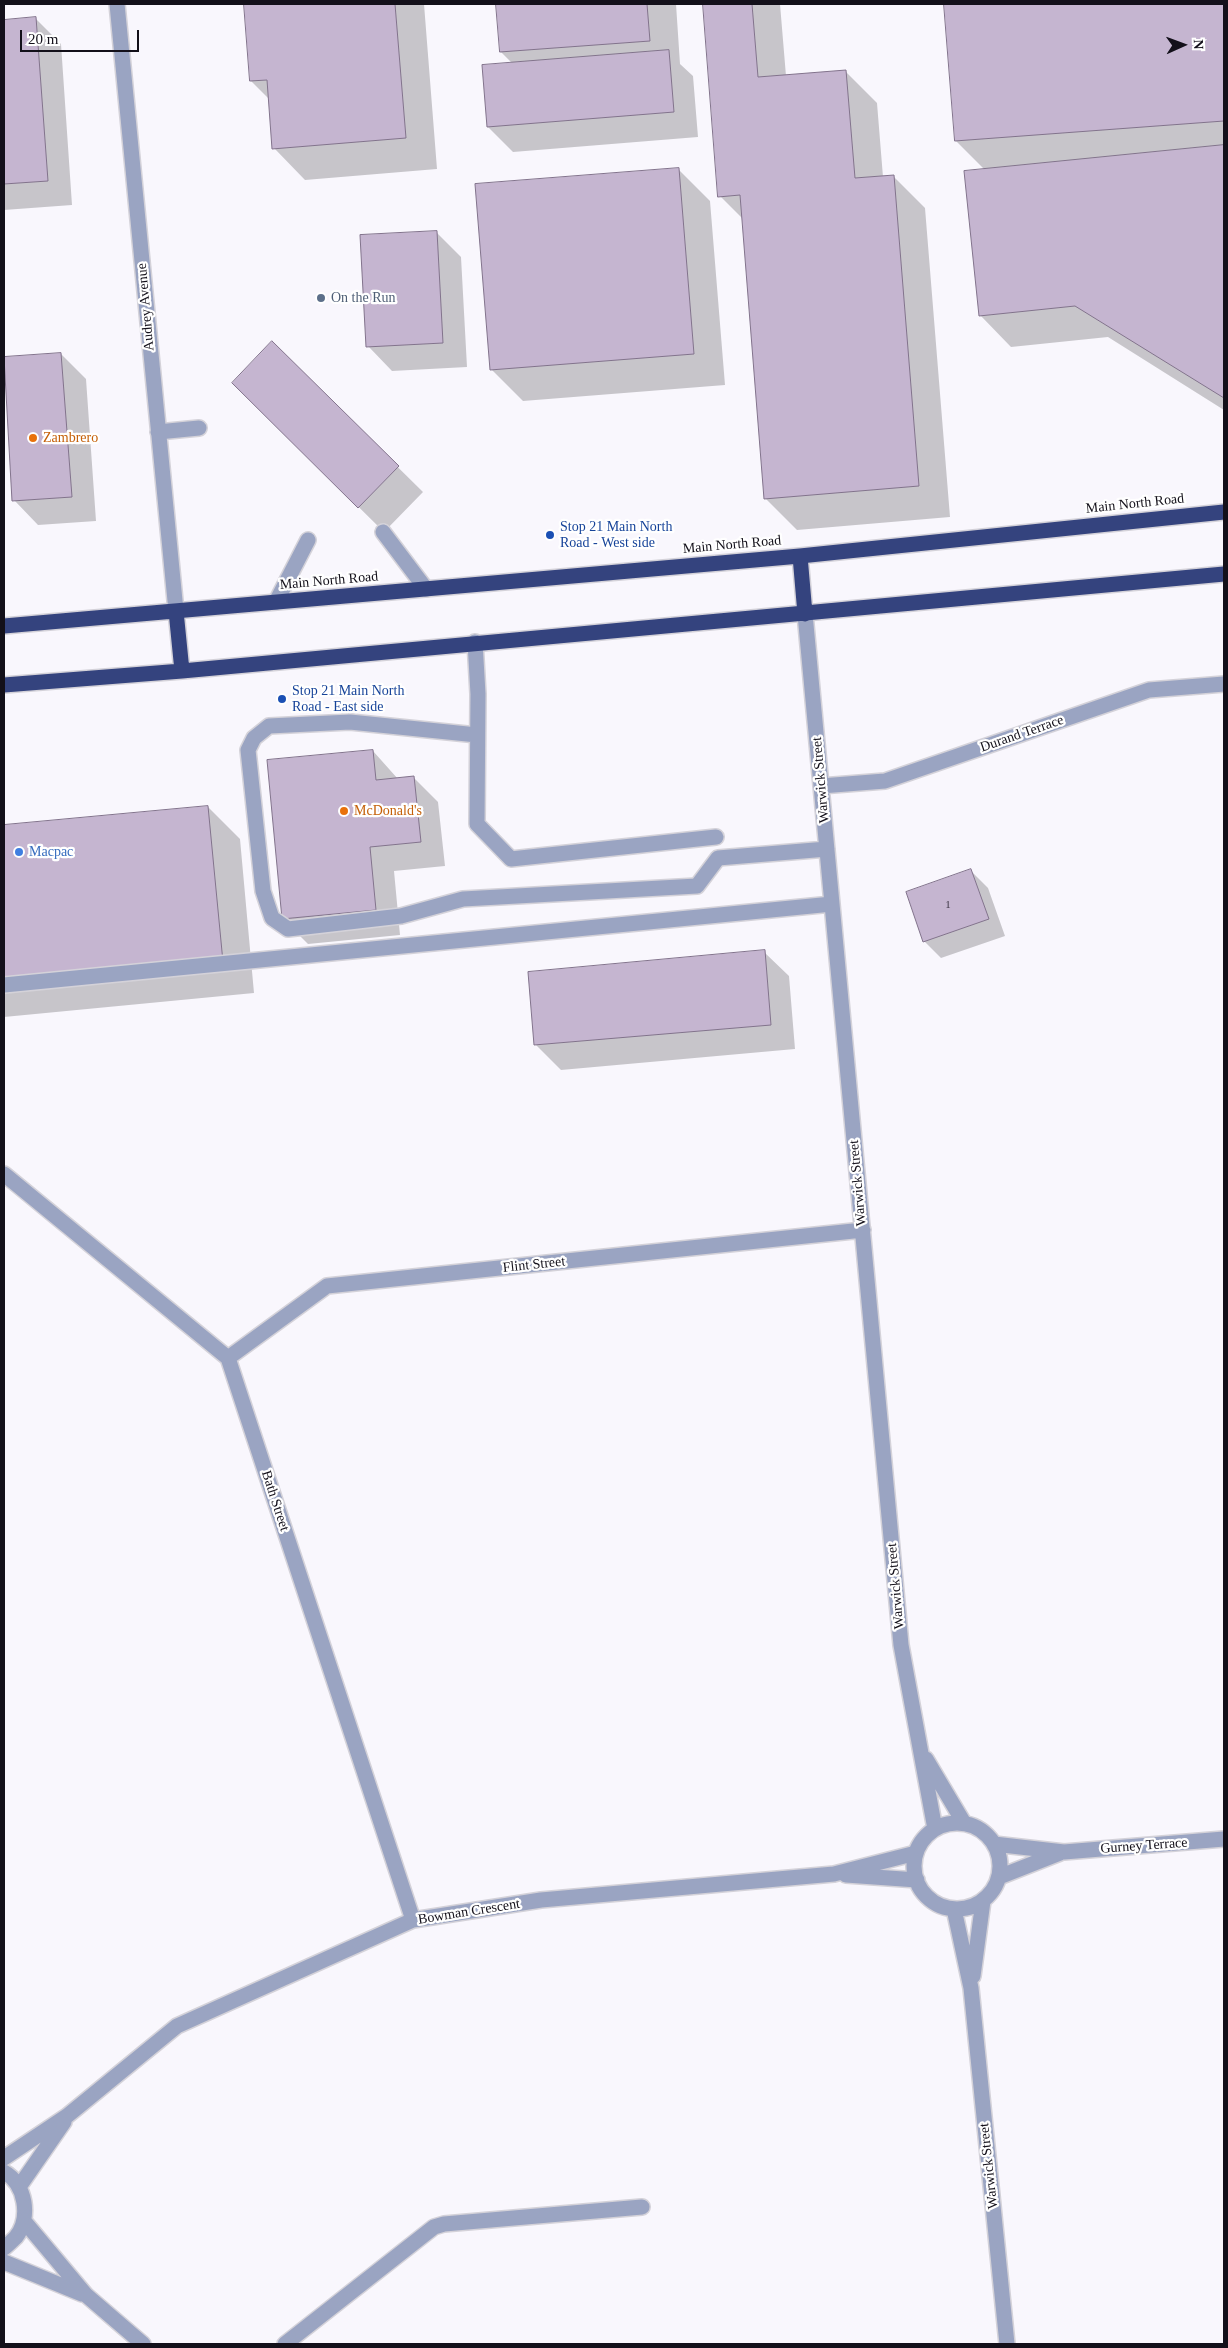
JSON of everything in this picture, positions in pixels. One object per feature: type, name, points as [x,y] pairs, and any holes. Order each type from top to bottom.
[{"type":"highway","name":"Main North Road","points":[[4,626],[800,556],[1224,512]]},
{"type":"highway","points":[[800,556],[805,614]]},
{"type":"highway","points":[[4,685],[182,671],[475,642],[805,614],[1224,574]]},
{"type":"highway","points":[[176,611],[182,671]]},
{"type":"street","name":"Audrey Avenue","points":[[117,4],[176,611]]},
{"type":"street","points":[[158,432],[199,428]]},
{"type":"street","points":[[383,532],[426,589]]},
{"type":"street","points":[[276,602],[308,540]]},
{"type":"street","name":"Warwick Street","points":[[805,614],[901,1645],[935,1829]]},
{"type":"street","points":[[475,642],[478,694],[477,824],[511,859],[716,837]]},
{"type":"street","name":"Durand Terrace","points":[[821,786],[885,781],[1148,690],[1224,684]]},
{"type":"street","points":[[477,735],[350,722],[269,726],[254,738],[248,750],[263,891],[272,918],[288,930],[401,916],[463,900],[697,886],[718,858],[827,849]]},
{"type":"street","points":[[4,985],[832,904]]},
{"type":"street","points":[[4,1174],[228,1358]]},
{"type":"street","name":"Flint Street","points":[[228,1358],[327,1286],[863,1230]]},
{"type":"street","name":"Bath Street","points":[[228,1358],[413,1920]]},
{"type":"street","name":"Warwick Street","points":[[921,1752],[964,1823]]},
{"type":"street","points":[[964,1823],[981,1831],[994,1844],[1000,1860],[999,1876],[993,1890],[983,1901],[970,1908],[954,1909],[938,1905],[926,1895],[917,1880],[914,1866],[916,1853],[924,1840],[935,1829],[949,1824],[964,1823]]},
{"type":"street","name":"Gurney Terrace","points":[[994,1844],[1064,1852],[1224,1839]]},
{"type":"street","name":"Gurney Terrace","points":[[999,1876],[1064,1852]]},
{"type":"street","name":"Bowman Crescent","points":[[834,1874],[916,1853]]},
{"type":"street","name":"Bowman Crescent","points":[[4,2158],[67,2116],[177,2026],[413,1920],[541,1900],[834,1874],[917,1880]]},
{"type":"street","name":"Warwick Street","points":[[971,1988],[983,1901]]},
{"type":"street","name":"Warwick Street","points":[[954,1909],[971,1988],[1007,2344]]},
{"type":"street","name":"Bowman Crescent","points":[[19,2187],[67,2116]]},
{"type":"street","points":[[4,2172],[19,2187],[25,2204],[24,2221],[16,2237],[4,2248]]},
{"type":"street","points":[[285,2344],[434,2227],[444,2224],[642,2208]]},
{"type":"street","points":[[24,2221],[86,2295],[143,2344]]},
{"type":"street","points":[[4,2262],[86,2295]]},
{"type":"building","points":[[244,4],[395,4],[406,138],[272,149],[267,80],[250,81]]},
{"type":"building","points":[[496,4],[647,4],[650,41],[500,52]]},
{"type":"building","points":[[703,4],[752,4],[758,77],[846,70],[855,178],[894,175],[919,486],[764,499],[740,195],[718,197]]},
{"type":"building","points":[[944,4],[1224,4],[1224,121],[955,141]]},
{"type":"building","points":[[36,17],[48,181],[4,184],[4,20]]},
{"type":"building","points":[[669,50],[674,112],[487,127],[482,65]]},
{"type":"building","points":[[1224,145],[1224,398],[1075,306],[979,316],[964,171]]},
{"type":"building","points":[[679,168],[694,354],[490,370],[475,184]]},
{"type":"building","points":[[437,231],[443,343],[366,347],[360,235]]},
{"type":"building","points":[[272,341],[399,466],[358,508],[232,383]]},
{"type":"building","points":[[61,353],[72,497],[12,501],[4,357]]},
{"type":"building","name":"McDonald's","points":[[373,750],[376,780],[414,776],[421,842],[370,847],[376,910],[282,919],[267,760]]},
{"type":"building","points":[[208,806],[223,962],[4,982],[4,825]]},
{"type":"building","points":[[971,869],[989,919],[923,942],[906,892]]},
{"type":"building","points":[[765,950],[771,1025],[534,1045],[528,972]]},
{"type":"place","name":"On the Run","points":[[321,298]]},
{"type":"place","name":"Zambrero","points":[[33,438]]},
{"type":"place","name":"Stop 21 Main North Road - West side","points":[[550,535]]},
{"type":"place","name":"Stop 21 Main North Road - East side","points":[[282,699]]},
{"type":"place","name":"McDonald's","points":[[344,811]]},
{"type":"place","name":"Macpac","points":[[19,852]]}]
